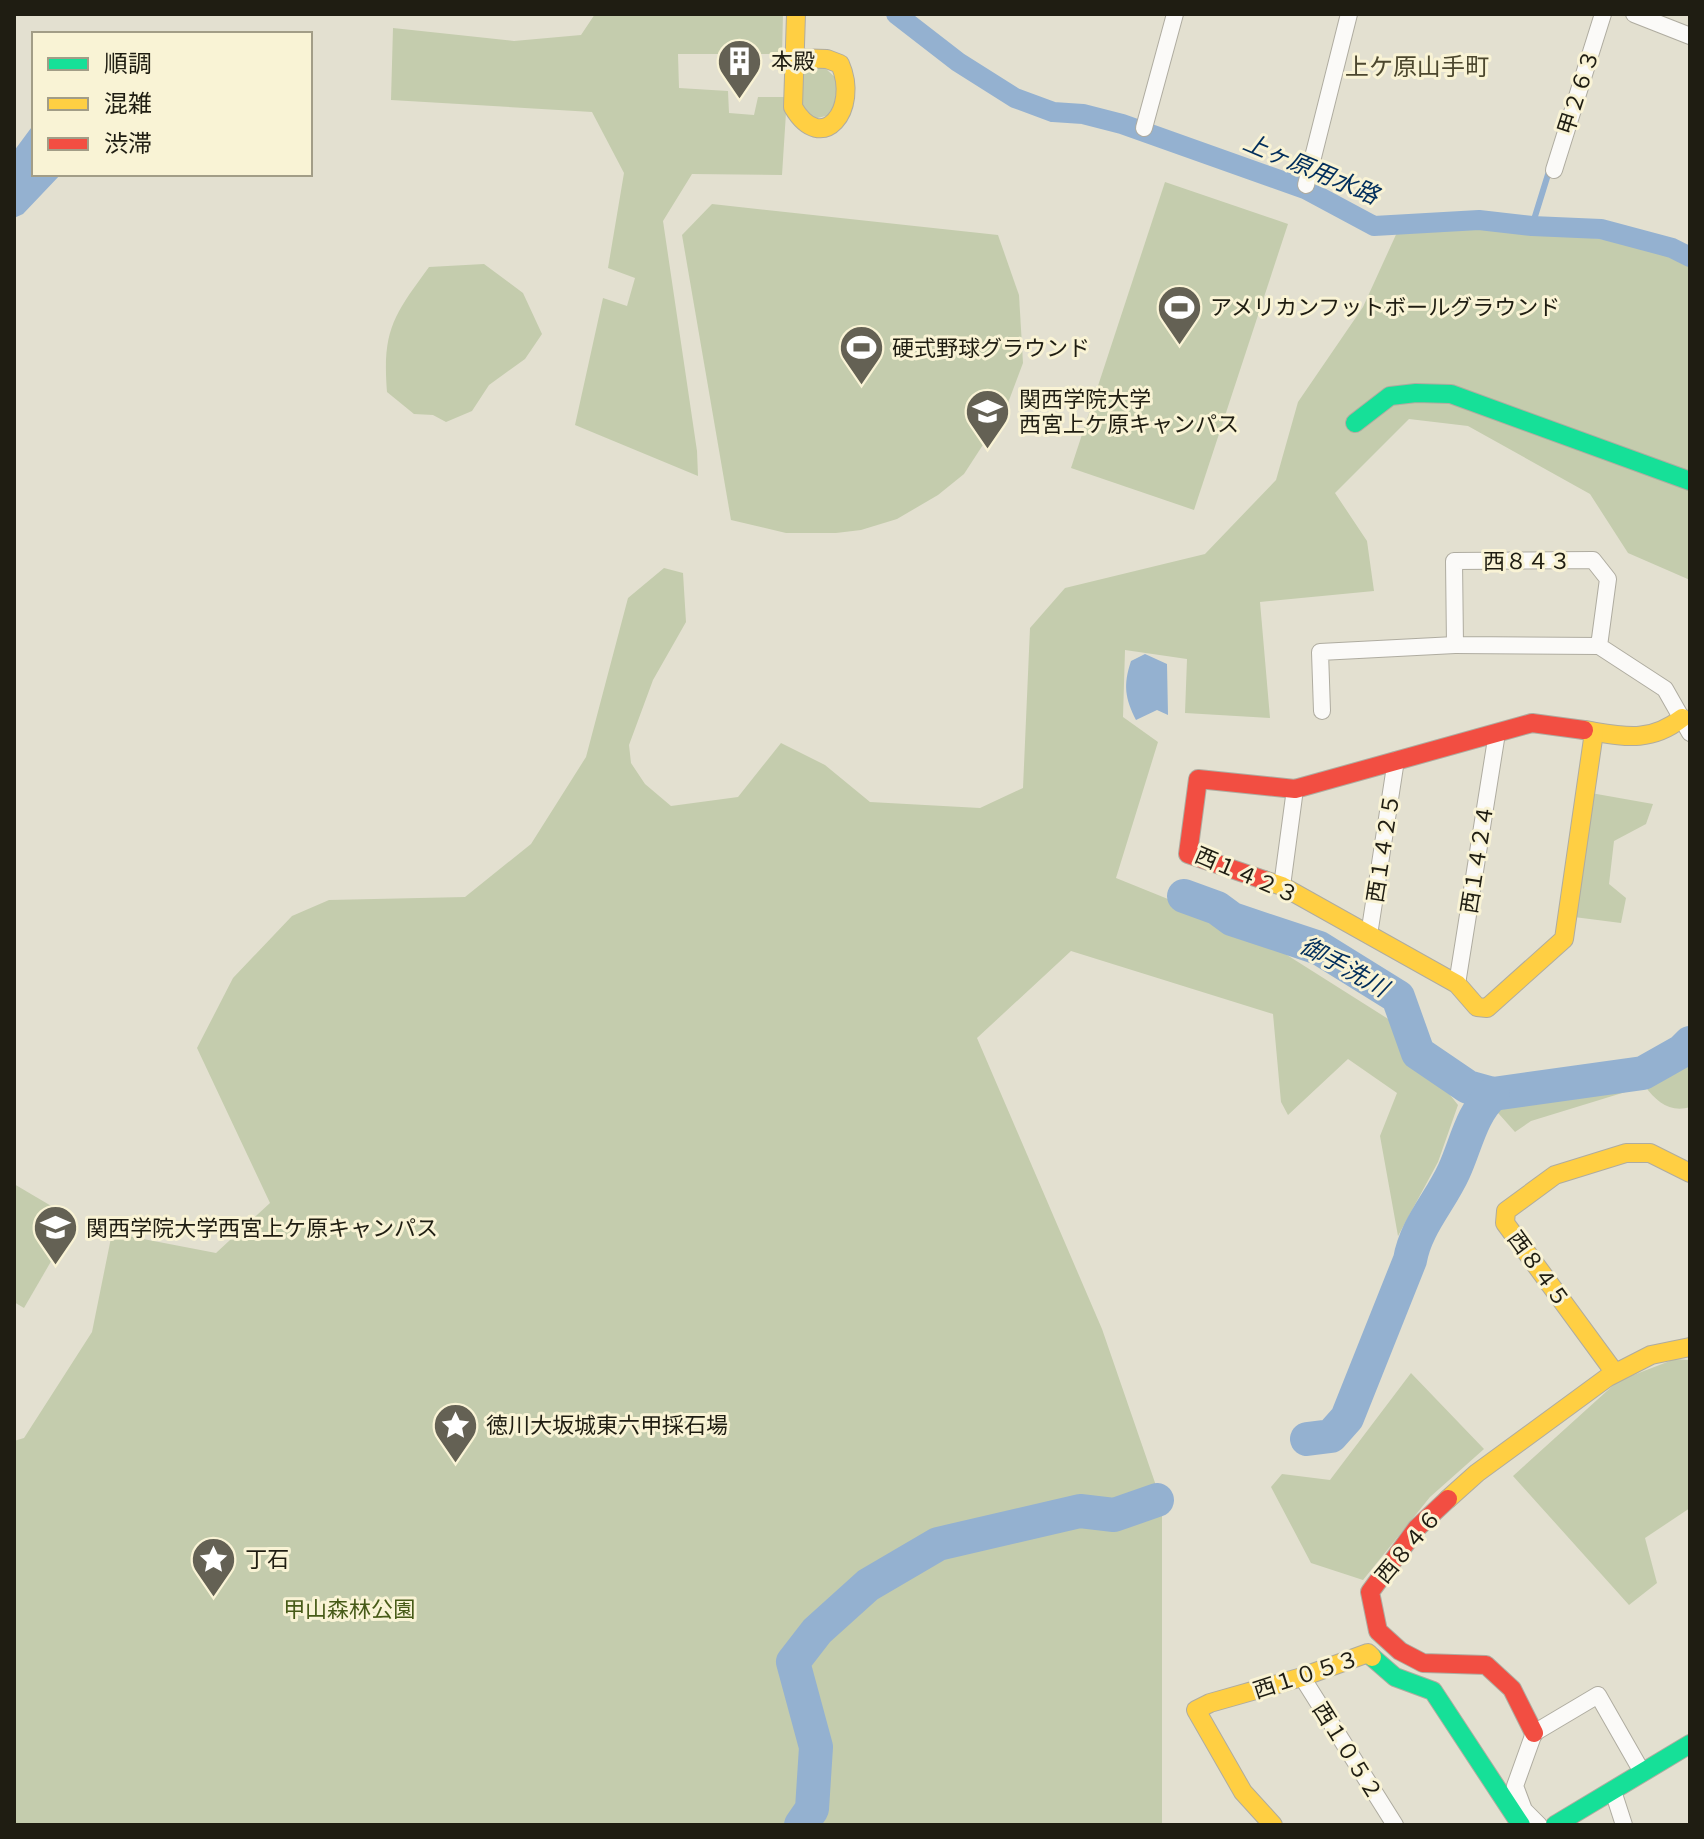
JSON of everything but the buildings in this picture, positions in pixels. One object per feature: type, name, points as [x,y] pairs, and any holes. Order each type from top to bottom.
[{"type":"street","points":[[795,58],[796,14]]},
{"type":"street","points":[[1144,128],[1175,14]]},
{"type":"street","points":[[1306,185],[1349,14]]},
{"type":"street","name":"甲２６３","points":[[1554,170],[1603,14]]},
{"type":"street","points":[[1634,14],[1690,36]]},
{"type":"street","points":[[1355,423],[1390,396],[1451,394],[1690,481]]},
{"type":"street","name":"西８４３","points":[[1455,645],[1454,561],[1593,560],[1608,579],[1599,646]]},
{"type":"street","points":[[1322,711],[1320,652],[1455,645],[1599,646],[1665,689],[1686,725]]},
{"type":"street","name":"西１４２３","points":[[1594,732],[1564,939],[1487,1008],[1477,1007],[1457,984],[1282,886],[1188,854],[1198,779],[1295,789],[1532,723],[1637,738],[1686,725]]},
{"type":"street","name":"西１４２４","points":[[1457,984],[1497,733]]},
{"type":"street","name":"西１４２５","points":[[1369,935],[1396,760]]},
{"type":"street","points":[[1282,886],[1295,789]]},
{"type":"street","name":"西８４５","points":[[1615,1373],[1505,1223],[1506,1211],[1555,1175],[1626,1153],[1650,1153],[1690,1173]]},
{"type":"street","name":"西８４６","points":[[1534,1733],[1512,1689],[1486,1665],[1423,1663],[1400,1651],[1378,1631],[1370,1592],[1417,1528],[1477,1473],[1615,1373],[1651,1355],[1690,1347]]},
{"type":"street","name":"西１０５３","points":[[1273,1825],[1243,1792],[1196,1710],[1368,1653],[1395,1677],[1433,1691],[1521,1825]]},
{"type":"street","name":"西１０５２","points":[[1302,1677],[1395,1825]]},
{"type":"street","points":[[1539,1825],[1524,1810],[1515,1786],[1534,1733],[1598,1695],[1642,1772]]},
{"type":"street","points":[[1555,1825],[1690,1744]]},
{"type":"street","points":[[1613,1791],[1624,1825]]},
{"type":"green space","points":[[595,14],[783,14],[782,54],[678,54],[679,88],[728,91],[729,113],[754,115],[758,97],[787,97],[782,175],[692,174],[663,221],[697,451],[698,476],[575,425],[603,298],[627,306],[635,278],[608,268],[624,173],[592,112],[391,100],[393,28],[514,41],[581,35]]},
{"type":"green space","points":[[812,68],[825,68],[838,80],[833,114],[814,119],[802,104],[802,75]]},
{"type":"green space","name":"アメリカンフットボールグラウンド","points":[[1165,182],[1288,224],[1194,510],[1071,468]]},
{"type":"green space","name":"硬式野球グラウンド","points":[[712,204],[998,235],[1019,295],[1023,363],[1005,411],[964,474],[938,495],[897,519],[861,530],[786,533],[731,520],[682,235]]},
{"type":"green space","name":"甲山森林公園","points":[[1479,222],[1642,245],[1690,265],[1690,580],[1628,553],[1590,494],[1468,426],[1409,419],[1335,493],[1367,541],[1374,591],[1260,602],[1270,718],[1185,713],[1187,659],[1125,650],[1123,717],[1158,742],[1116,878],[1252,933],[1393,1022],[1458,1105],[1438,1162],[1398,1236],[1380,1136],[1397,1093],[1348,1059],[1288,1115],[1281,1102],[1273,1014],[1071,951],[977,1038],[1102,1329],[1162,1503],[1162,1825],[14,1825],[14,1441],[24,1438],[92,1332],[112,1233],[216,1253],[270,1203],[197,1048],[233,978],[292,916],[329,900],[465,897],[531,844],[586,757],[628,598],[664,568],[683,573],[686,622],[653,680],[629,745],[631,763],[645,784],[671,806],[738,797],[781,743],[825,765],[870,802],[980,808],[1023,788],[1030,628],[1065,588],[1205,554],[1276,480],[1298,402],[1363,307],[1399,228]]},
{"type":"green space","points":[[484,264],[523,293],[542,334],[525,359],[489,385],[472,411],[446,422],[433,415],[414,414],[387,392],[389,338],[399,311],[429,267]]},
{"type":"green space","points":[[1591,793],[1653,804],[1646,824],[1614,841],[1609,884],[1626,898],[1621,923],[1574,917]]},
{"type":"green space","points":[[1690,1056],[1690,1107],[1664,1105],[1645,1086],[1531,1121],[1515,1132],[1491,1105],[1509,1096],[1661,1076]]},
{"type":"green space","points":[[14,1184],[75,1220],[24,1308],[14,1302]]},
{"type":"green space","points":[[1675,1359],[1690,1360],[1690,1508],[1645,1538],[1657,1583],[1629,1605],[1513,1476],[1618,1381]]},
{"type":"green space","points":[[1411,1373],[1484,1449],[1430,1497],[1363,1580],[1311,1563],[1271,1487],[1282,1474],[1330,1480]]},
{"type":"water","points":[[32,127],[32,176],[59,176],[23,214],[14,218],[14,151]]},
{"type":"water","points":[[1145,654],[1167,664],[1168,715],[1157,710],[1136,720],[1127,698],[1126,684],[1131,661]]},
{"type":"waterway","name":"上ヶ原用水路","points":[[896,14],[958,62],[1015,98],[1053,112],[1083,114],[1122,124],[1305,189],[1374,226],[1479,220],[1601,229],[1672,248],[1690,257]]},
{"type":"waterway","points":[[1532,226],[1550,168]]},
{"type":"waterway","name":"御手洗川","points":[[1184,896],[1217,908],[1232,919],[1319,948],[1398,997],[1418,1053],[1468,1087],[1493,1094],[1643,1073],[1682,1051],[1690,1043]]},
{"type":"waterway","points":[[1307,1439],[1331,1436],[1347,1418],[1417,1236],[1454,1171],[1474,1120],[1493,1094]]},
{"type":"waterway","points":[[801,1825],[812,1809],[816,1747],[793,1662],[817,1631],[868,1585],[938,1544],[1080,1511],[1114,1515],[1157,1500]]},
{"type":"traffic: fast","points":[[1355,423],[1390,396],[1451,394],[1690,481]]},
{"type":"traffic: fast","points":[[1372,1657],[1395,1677],[1433,1691],[1521,1825]]},
{"type":"traffic: fast","points":[[1555,1825],[1690,1744]]},
{"type":"traffic: slow","points":[[795,58],[827,59],[840,64],[845,81],[842,111],[826,127],[815,128],[804,121],[793,107],[796,14]]},
{"type":"traffic: slow","points":[[1584,730],[1623,736],[1647,735],[1682,718]]},
{"type":"traffic: slow","points":[[1264,880],[1282,886],[1457,984],[1477,1007],[1487,1008],[1564,939],[1594,732]]},
{"type":"traffic: slow","points":[[1615,1373],[1505,1223],[1506,1211],[1555,1175],[1626,1153],[1650,1153],[1690,1173]]},
{"type":"traffic: slow","points":[[1448,1499],[1477,1473],[1608,1377],[1651,1355],[1690,1347]]},
{"type":"traffic: slow","points":[[1273,1825],[1243,1792],[1196,1710],[1368,1653],[1372,1657]]},
{"type":"traffic: jam","points":[[1264,880],[1188,854],[1198,779],[1295,789],[1532,723],[1584,730]]},
{"type":"traffic: jam","points":[[1448,1499],[1417,1528],[1370,1592],[1378,1631],[1400,1651],[1423,1663],[1486,1665],[1512,1689],[1534,1733]]},
{"type":"place","name":"本殿","points":[[740,100]]},
{"type":"place","name":"アメリカンフットボールグラウンド","points":[[1179,346]]},
{"type":"place","name":"硬式野球グラウンド","points":[[861,387]]},
{"type":"place","name":"関西学院大学 西宮上ケ原キャンパス","points":[[988,451]]},
{"type":"place","name":"関西学院大学西宮上ケ原キャンパス","points":[[55,1267]]},
{"type":"place","name":"徳川大坂城東六甲採石場","points":[[455,1464]]},
{"type":"place","name":"丁石","points":[[214,1598]]},
{"type":"district","name":"上ケ原山手町","points":[[1417,67]]}]
